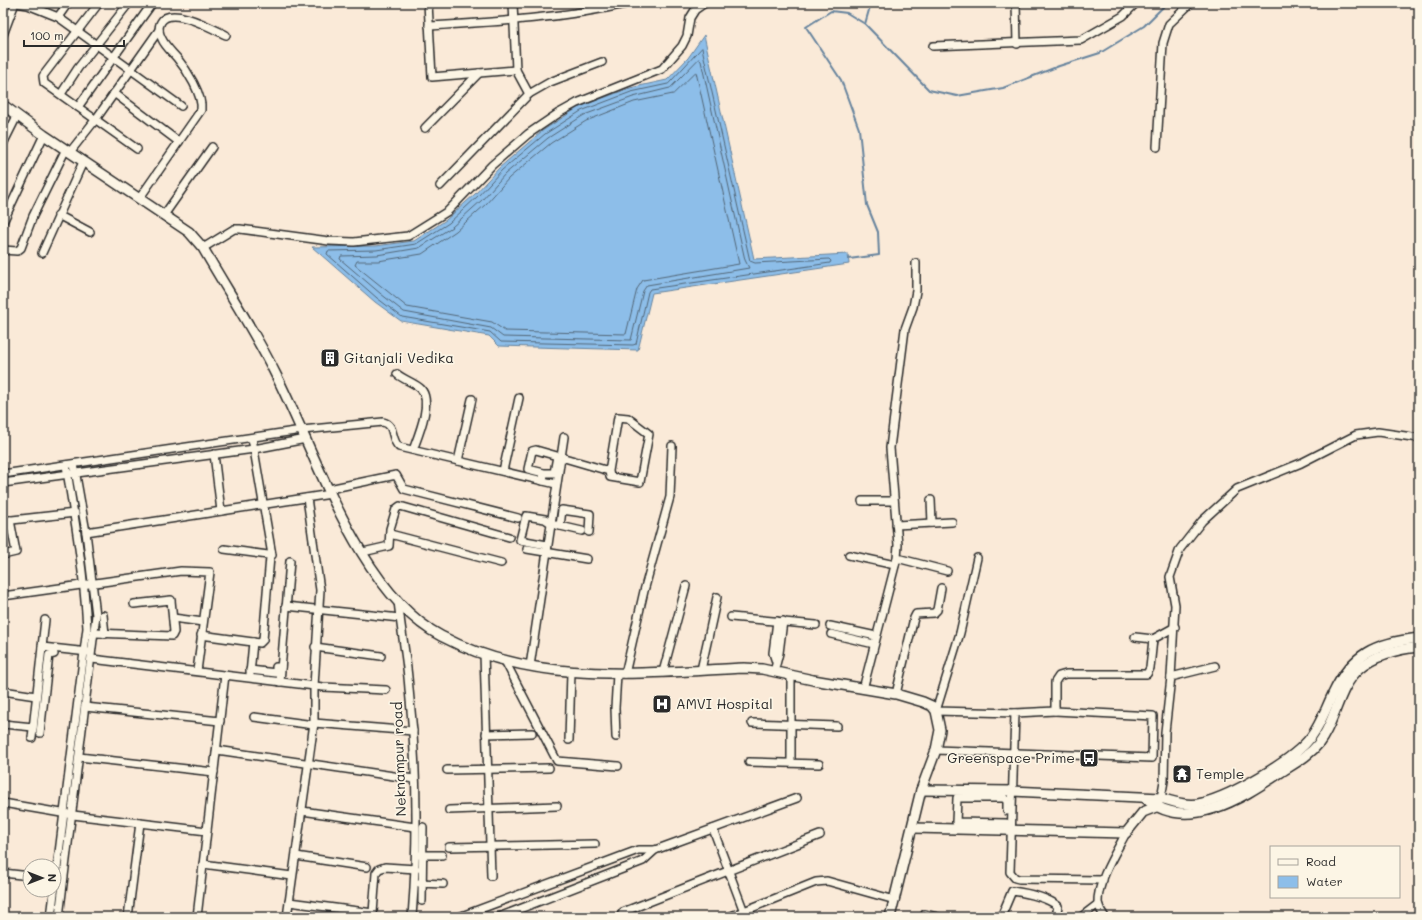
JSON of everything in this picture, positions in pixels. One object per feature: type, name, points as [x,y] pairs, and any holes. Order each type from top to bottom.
[{"type":"street","points":[[3,35],[5,22],[16,3],[28,4],[58,17],[132,69],[181,106]]},
{"type":"street","points":[[58,17],[68,3]]},
{"type":"street","points":[[100,3],[43,76],[44,83],[137,149]]},
{"type":"street","points":[[61,94],[78,68],[129,3]]},
{"type":"street","points":[[428,3],[432,77],[516,70]]},
{"type":"street","points":[[513,3],[516,70],[529,94]]},
{"type":"street","points":[[430,26],[514,20],[630,3]]},
{"type":"street","points":[[203,248],[240,228],[329,241],[354,242],[408,236],[448,211],[492,165],[528,134],[559,113],[577,103],[662,69],[682,46],[687,36],[690,18],[695,10],[704,3]]},
{"type":"street","points":[[1016,3],[1017,44]]},
{"type":"street","points":[[933,46],[1017,44],[1082,40],[1123,16],[1136,3]]},
{"type":"street","points":[[1157,147],[1163,44],[1169,24],[1191,3]]},
{"type":"street","points":[[78,107],[116,58],[152,6]]},
{"type":"street","points":[[3,250],[17,251],[21,248],[33,216],[68,151],[96,119],[132,69],[159,30],[163,19],[172,15],[180,15],[226,35]]},
{"type":"street","points":[[140,199],[201,110],[202,104],[194,84],[162,40],[159,30]]},
{"type":"street","points":[[440,186],[529,94],[550,82],[602,62]]},
{"type":"street","points":[[425,128],[479,73]]},
{"type":"street","points":[[114,93],[179,142]]},
{"type":"street","points":[[3,105],[83,162],[189,232],[203,248],[276,374],[337,508],[380,581],[413,617],[430,630],[484,654],[505,661],[530,666],[571,672],[621,674],[744,668],[896,694],[932,706],[936,711],[940,730],[936,750],[921,790],[913,828],[890,917]]},
{"type":"street","points":[[3,144],[17,116]]},
{"type":"street","points":[[3,222],[44,135]]},
{"type":"street","points":[[164,215],[212,147]]},
{"type":"street","points":[[42,253],[83,162]]},
{"type":"street","points":[[58,215],[90,232]]},
{"type":"street","points":[[863,689],[896,562],[898,544],[890,448],[904,329],[913,307],[916,291],[916,263]]},
{"type":"street","points":[[397,374],[420,388],[426,400],[424,416],[413,450]]},
{"type":"street","points":[[503,471],[519,398]]},
{"type":"street","points":[[458,461],[472,400]]},
{"type":"street","points":[[618,417],[628,418],[649,432],[650,436],[641,481],[639,482],[610,477],[608,471],[618,417]]},
{"type":"street","points":[[3,474],[302,430],[383,422],[388,423],[392,428],[395,444],[399,447],[556,484]]},
{"type":"street","points":[[1105,917],[1098,904],[1103,880],[1126,833],[1143,812],[1156,807],[1161,798],[1164,781],[1165,732],[1175,627],[1170,577],[1180,549],[1202,521],[1237,489],[1301,463],[1356,435],[1378,432],[1419,438]]},
{"type":"street","points":[[530,666],[545,547],[564,437]]},
{"type":"street","points":[[252,438],[272,555]]},
{"type":"street","points":[[3,483],[254,449],[306,439]]},
{"type":"street","points":[[616,737],[615,708],[621,674],[670,497],[672,446]]},
{"type":"street","points":[[164,451],[166,460]]},
{"type":"street","points":[[214,454],[222,511]]},
{"type":"street","points":[[561,457],[608,471]]},
{"type":"street","points":[[59,917],[73,815],[96,615],[86,532],[74,464]]},
{"type":"street","points":[[58,858],[87,628],[85,586],[75,513],[66,465]]},
{"type":"street","points":[[543,481],[544,473]]},
{"type":"street","points":[[86,532],[307,498],[396,475],[404,489],[518,518]]},
{"type":"street","points":[[287,917],[314,724],[315,647],[320,590],[307,498]]},
{"type":"street","points":[[931,500],[932,523]]},
{"type":"street","points":[[862,502],[894,501]]},
{"type":"street","points":[[553,504],[598,512]]},
{"type":"street","points":[[363,552],[387,548],[390,544],[390,534],[396,509],[400,506],[509,537]]},
{"type":"street","points":[[560,526],[562,510],[590,514],[591,516],[586,532],[560,526],[549,523],[545,519],[526,516],[520,540],[587,559]]},
{"type":"street","points":[[3,555],[16,552],[6,521],[75,513]]},
{"type":"street","points":[[896,525],[952,522]]},
{"type":"street","points":[[390,534],[501,562]]},
{"type":"street","points":[[527,549],[545,547]]},
{"type":"street","points":[[201,635],[260,643],[263,640],[270,557],[268,555],[224,549]]},
{"type":"street","points":[[849,554],[947,571]]},
{"type":"street","points":[[936,711],[960,633],[977,558]]},
{"type":"street","points":[[280,682],[290,560]]},
{"type":"street","points":[[3,596],[85,586],[93,583],[181,571],[210,572],[197,671]]},
{"type":"street","points":[[663,672],[686,586]]},
{"type":"street","points":[[896,694],[916,614],[934,613],[937,610],[941,588]]},
{"type":"street","points":[[701,670],[717,597]]},
{"type":"street","points":[[95,633],[172,636],[174,632],[170,600],[134,604]]},
{"type":"street","name":"Neknampur road","points":[[398,601],[413,731],[415,827],[419,856],[416,869],[419,883],[412,917]]},
{"type":"street","points":[[286,606],[400,618]]},
{"type":"street","points":[[103,614],[105,634]]},
{"type":"street","points":[[731,616],[816,624]]},
{"type":"street","points":[[173,618],[203,622]]},
{"type":"street","points":[[40,732],[39,695],[45,620]]},
{"type":"street","points":[[774,672],[776,662],[773,653],[780,621]]},
{"type":"street","points":[[830,626],[875,640]]},
{"type":"street","points":[[1135,638],[1152,639],[1175,627]]},
{"type":"street","points":[[831,634],[875,640]]},
{"type":"street","points":[[921,790],[1012,791],[1161,798],[1183,804],[1201,804],[1244,786],[1274,768],[1310,738],[1323,716],[1344,671],[1365,652],[1386,643],[1419,638]]},
{"type":"street","points":[[1056,711],[1055,682],[1059,676],[1066,674],[1147,674],[1150,668],[1152,639]]},
{"type":"street","points":[[250,674],[253,642]]},
{"type":"street","points":[[42,647],[83,652],[92,656],[225,675],[276,673],[276,667],[281,667]]},
{"type":"street","points":[[315,647],[381,656]]},
{"type":"street","points":[[1145,798],[1156,807],[1184,813],[1199,812],[1236,801],[1308,755],[1320,742],[1348,685],[1358,669],[1372,659],[1395,651],[1419,647]]},
{"type":"street","points":[[32,738],[39,695],[48,655],[54,654]]},
{"type":"street","points":[[484,654],[491,876]]},
{"type":"street","points":[[505,661],[557,761],[618,766]]},
{"type":"street","points":[[1171,676],[1215,666]]},
{"type":"street","points":[[569,740],[571,672]]},
{"type":"street","points":[[250,674],[280,682],[314,686],[386,690]]},
{"type":"street","points":[[198,917],[225,675]]},
{"type":"street","points":[[791,675],[791,762]]},
{"type":"street","points":[[3,691],[39,695]]},
{"type":"street","points":[[85,707],[220,721]]},
{"type":"street","points":[[936,711],[1015,713],[1056,711],[1153,716],[1152,758],[936,750]]},
{"type":"street","points":[[1008,829],[1012,791],[1012,752],[1015,713]]},
{"type":"street","points":[[254,717],[314,724],[413,731]]},
{"type":"street","points":[[752,723],[837,726]]},
{"type":"street","points":[[3,724],[33,727]]},
{"type":"street","points":[[486,734],[532,733]]},
{"type":"street","points":[[217,750],[309,765],[414,779]]},
{"type":"street","points":[[79,757],[214,772]]},
{"type":"street","points":[[749,762],[819,764]]},
{"type":"street","points":[[447,770],[548,768]]},
{"type":"street","points":[[459,917],[638,850],[655,850],[797,798]]},
{"type":"street","points":[[1008,829],[956,822],[957,798],[1004,798],[1007,800],[1010,872],[1015,878],[1026,880],[1103,880]]},
{"type":"street","points":[[3,803],[65,812],[73,815],[207,831]]},
{"type":"street","points":[[449,810],[557,806]]},
{"type":"street","points":[[302,811],[415,827]]},
{"type":"street","points":[[128,917],[140,823]]},
{"type":"street","points":[[422,901],[419,883],[419,856],[423,827]]},
{"type":"street","points":[[913,828],[1008,829],[1126,833]]},
{"type":"street","points":[[713,829],[745,914]]},
{"type":"street","points":[[620,917],[622,912],[820,835]]},
{"type":"street","points":[[449,847],[595,844]]},
{"type":"street","points":[[499,917],[643,861],[655,850]]},
{"type":"street","points":[[419,856],[442,855]]},
{"type":"street","points":[[296,856],[367,867]]},
{"type":"street","points":[[203,864],[292,876]]},
{"type":"street","points":[[289,902],[373,915],[376,873],[379,869],[385,867],[416,869]]},
{"type":"street","points":[[3,873],[22,875]]},
{"type":"street","points":[[729,917],[745,914],[816,882],[826,881],[895,900]]},
{"type":"street","points":[[419,883],[443,884]]},
{"type":"street","points":[[1001,917],[1012,891],[1023,892],[1054,902],[1058,906],[1056,917]]},
{"type":"street","points":[[51,917],[53,898]]},
{"type":"street","points":[[1081,917],[1098,904]]},
{"type":"street","points":[[924,917],[925,914],[938,917]]},
{"type":"water","points":[[704,35],[754,259],[848,254],[849,264],[652,293],[638,350],[499,346],[489,336],[401,321],[375,302],[312,247],[376,246],[414,241],[446,220],[475,194],[499,168],[542,131],[579,107],[630,88],[667,80],[688,58]]},
{"type":"waterway","points":[[865,24],[871,3]]},
{"type":"waterway","points":[[849,259],[879,255],[878,232],[867,205],[859,129],[841,80],[806,27],[831,11],[847,13],[865,24],[929,90],[957,96],[1003,88],[1059,66],[1100,53],[1144,26],[1167,3]]},
{"type":"place","name":"Gitanjali Vedika","points":[[330,358]]},
{"type":"place","name":"AMVI Hospital","points":[[662,704]]},
{"type":"place","name":"Greenspace Prime","points":[[1089,758]]},
{"type":"place","name":"Temple","points":[[1182,774]]}]
